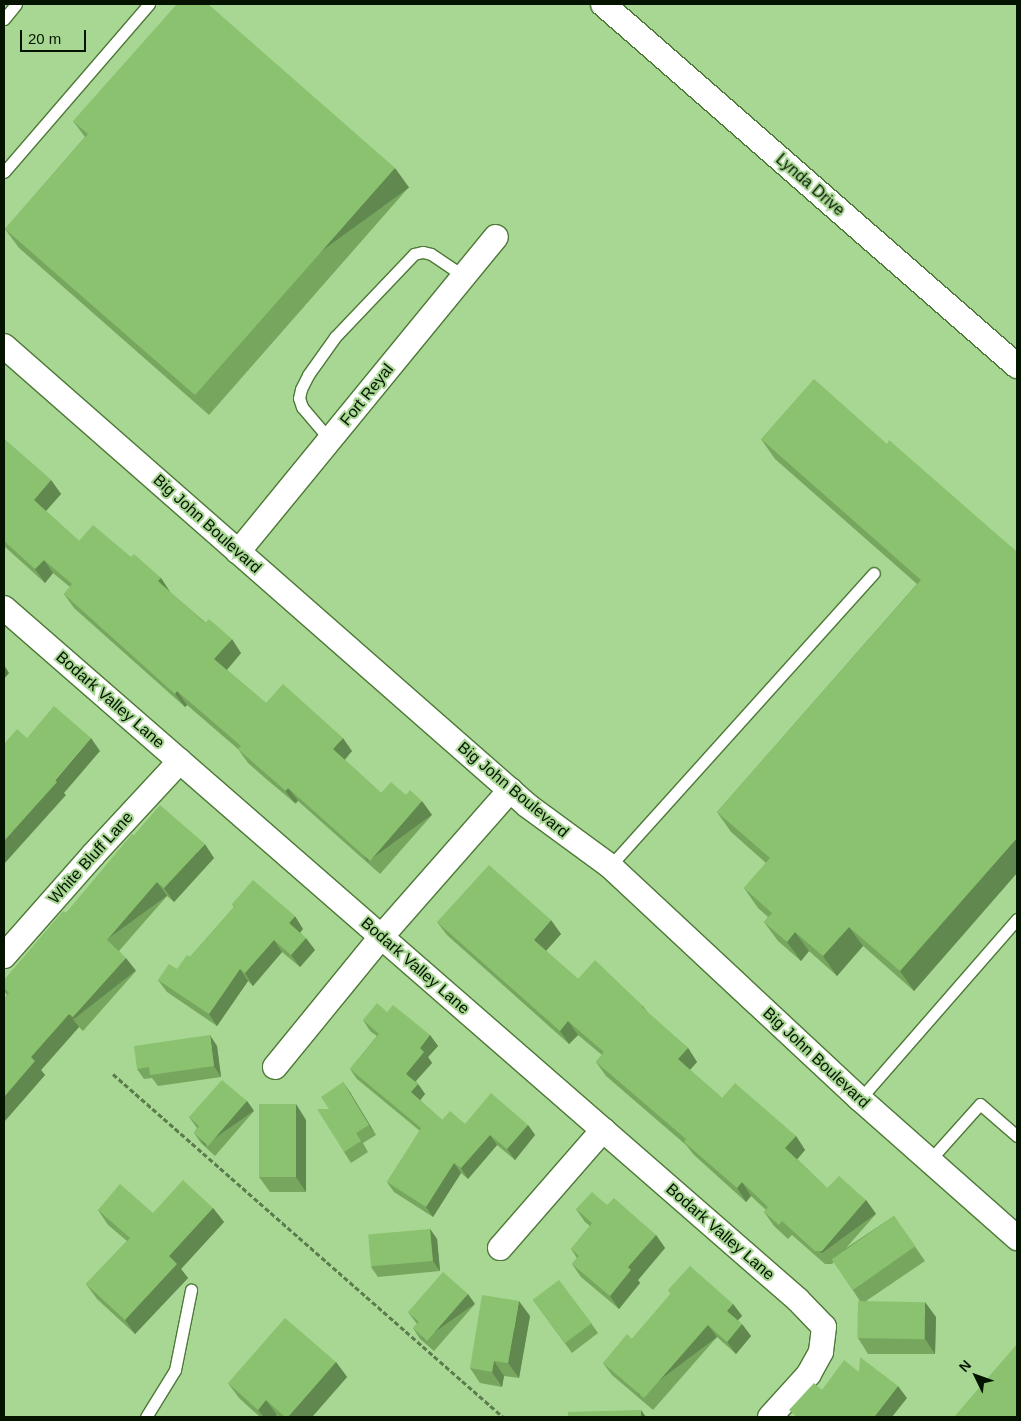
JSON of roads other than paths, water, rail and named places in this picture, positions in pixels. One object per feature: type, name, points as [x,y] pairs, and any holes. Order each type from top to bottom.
[{"type":"street","name":"Lynda Drive","points":[[602,4],[1017,366]]},
{"type":"street","name":"Fort Reyal","points":[[238,552],[496,237]]},
{"type":"street","name":"Big John Boulevard","points":[[4,346],[510,790],[610,866],[860,1100],[1017,1238]]},
{"type":"street","name":"Bodark Valley Lane","points":[[4,608],[798,1300],[824,1327],[821,1352],[809,1374],[770,1417]]},
{"type":"street","name":"White Bluff Lane","points":[[4,956],[93,855],[180,762]]},
{"type":"street","points":[[275,1066],[381,937],[510,790]]},
{"type":"street","points":[[500,1248],[602,1130]]},
{"type":"lane","points":[[4,19],[16,4]]},
{"type":"lane","points":[[4,172],[149,4]]},
{"type":"lane","points":[[330,440],[306,412],[299,398],[308,375],[335,337],[414,254],[423,252],[432,254],[464,276]]},
{"type":"lane","points":[[610,866],[874,574]]},
{"type":"lane","points":[[860,1100],[1017,919]]},
{"type":"lane","points":[[929,1160],[980,1104],[1017,1136]]},
{"type":"lane","points":[[146,1417],[176,1370],[191,1290]]}]
